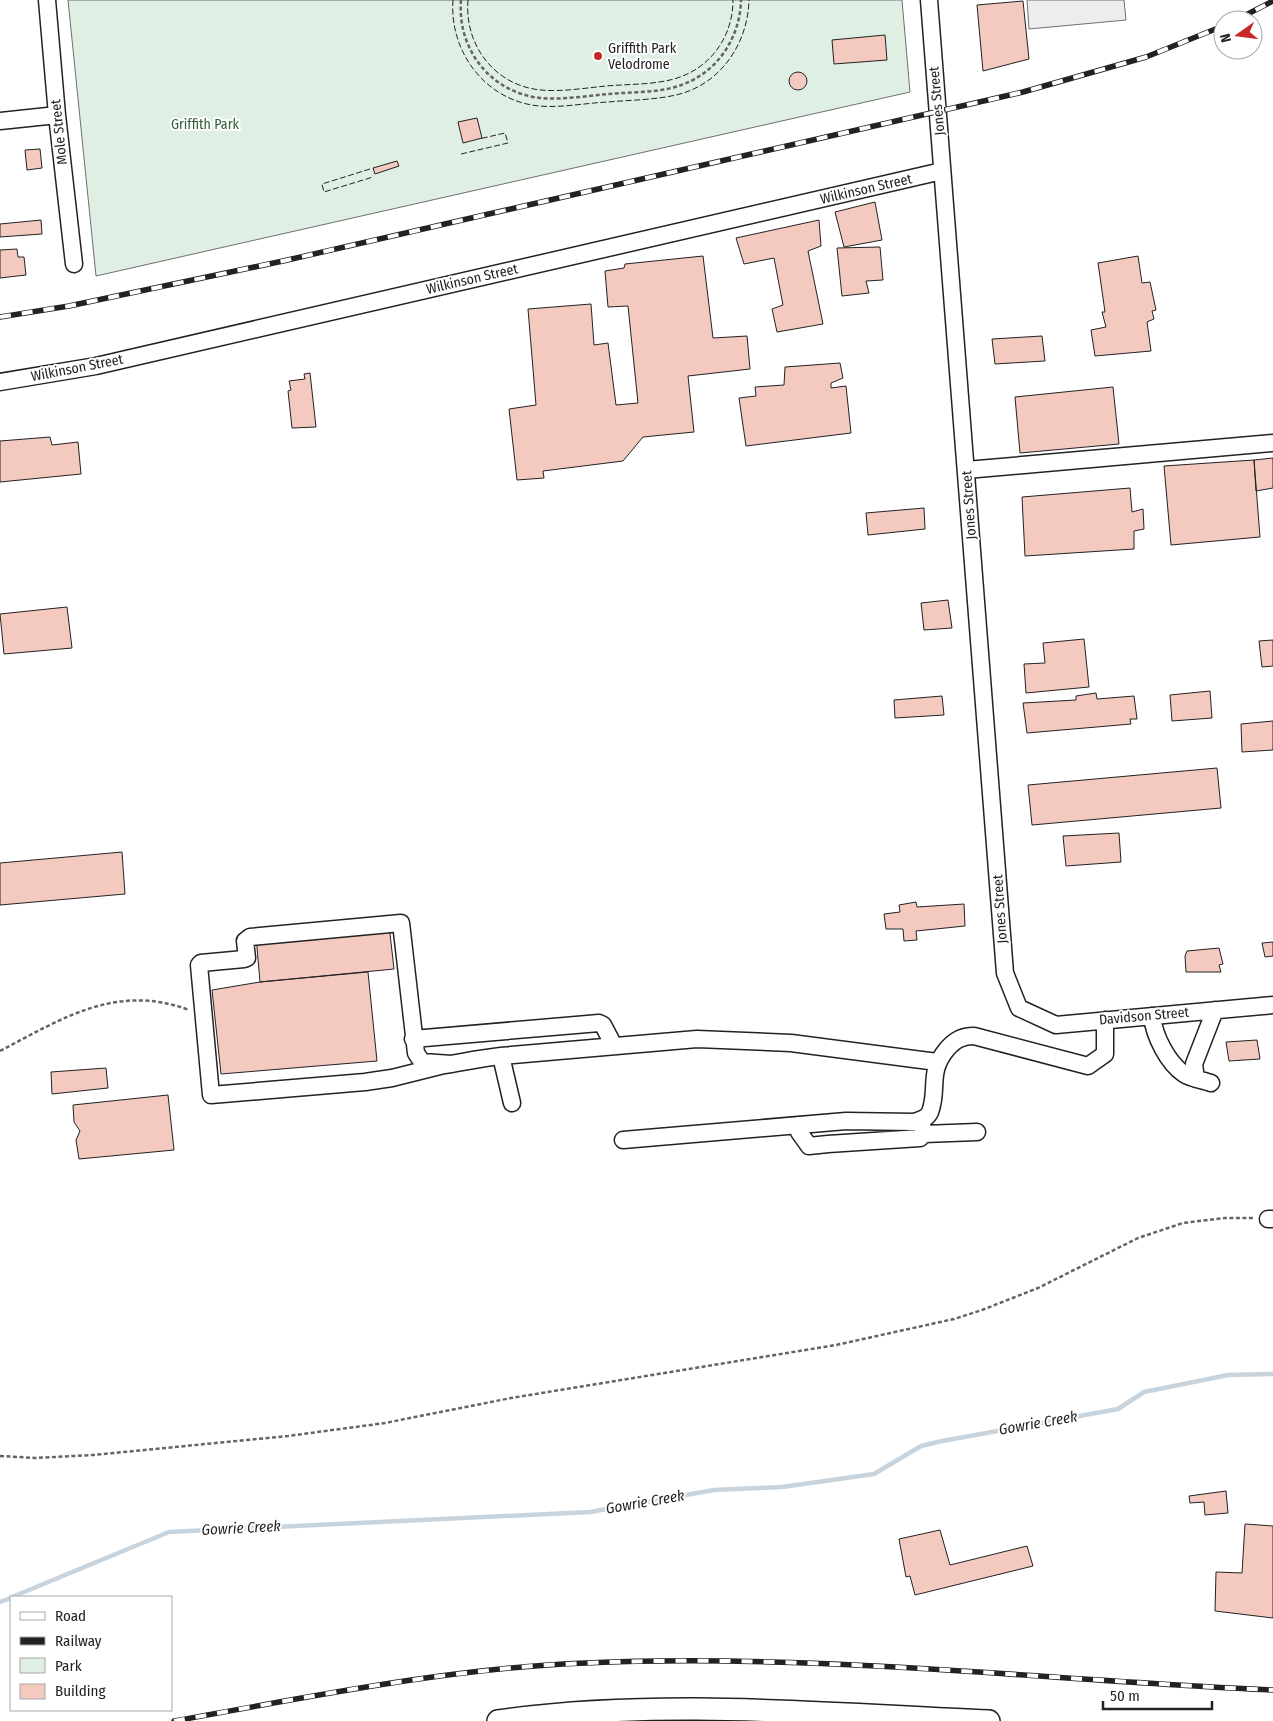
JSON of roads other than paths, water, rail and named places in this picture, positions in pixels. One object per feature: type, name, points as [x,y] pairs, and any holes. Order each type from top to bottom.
[{"type":"main road","points":[[498,1721],[623,1716],[702,1708],[989,1721]]},
{"type":"street","name":"Mole Street","points":[[47,0],[57,115],[74,264]]},
{"type":"street","name":"Jones Street","points":[[929,0],[1005,973],[1019,1008]]},
{"type":"street","points":[[0,121],[57,115]]},
{"type":"street","name":"Wilkinson Street","points":[[0,382],[105,364],[942,171]]},
{"type":"street","points":[[966,470],[1273,443]]},
{"type":"street","points":[[452,1064],[422,1062],[418,1059],[413,1039],[400,923],[246,938],[247,958],[244,960],[199,965],[202,1016],[211,1095],[374,1081],[500,1056],[697,1038],[760,1040],[838,1048],[937,1062]]},
{"type":"street","name":"Davidson Street","points":[[1019,1008],[1056,1025],[1273,1004]]},
{"type":"street","points":[[1152,1016],[1160,1041],[1172,1062],[1185,1075],[1204,1081],[1194,1064],[1215,1010]]},
{"type":"street","points":[[798,1125],[799,1132],[809,1146],[920,1138],[922,1127],[930,1111],[937,1062],[953,1042],[964,1036],[974,1036],[1088,1066],[1105,1054],[1105,1020]]},
{"type":"street","points":[[413,1039],[599,1023],[603,1025],[614,1046]]},
{"type":"street","points":[[500,1056],[512,1104]]},
{"type":"street","points":[[623,1140],[846,1120],[914,1122],[922,1127],[977,1132]]},
{"type":"waterway","name":"Gowrie Creek","points":[[14,1596],[169,1532],[590,1512],[714,1490],[782,1487],[874,1474],[921,1446],[1118,1409],[1144,1392],[1228,1375],[1273,1374]]},
{"type":"waterway","name":"Gowrie Creek","points":[[0,1602],[10,1598]]},
{"type":"railway","points":[[1255,10],[1273,1]]},
{"type":"railway","points":[[0,317],[69,306],[283,261],[1023,92],[1146,57],[1213,30]]},
{"type":"railway","points":[[174,1721],[328,1693],[431,1677],[535,1666],[586,1663],[672,1661],[844,1665],[1273,1690]]},
{"type":"place","name":"Griffith Park Velodrome","points":[[598,56]]},
{"type":"park label","name":"Griffith Park","points":[[205,124]]}]
